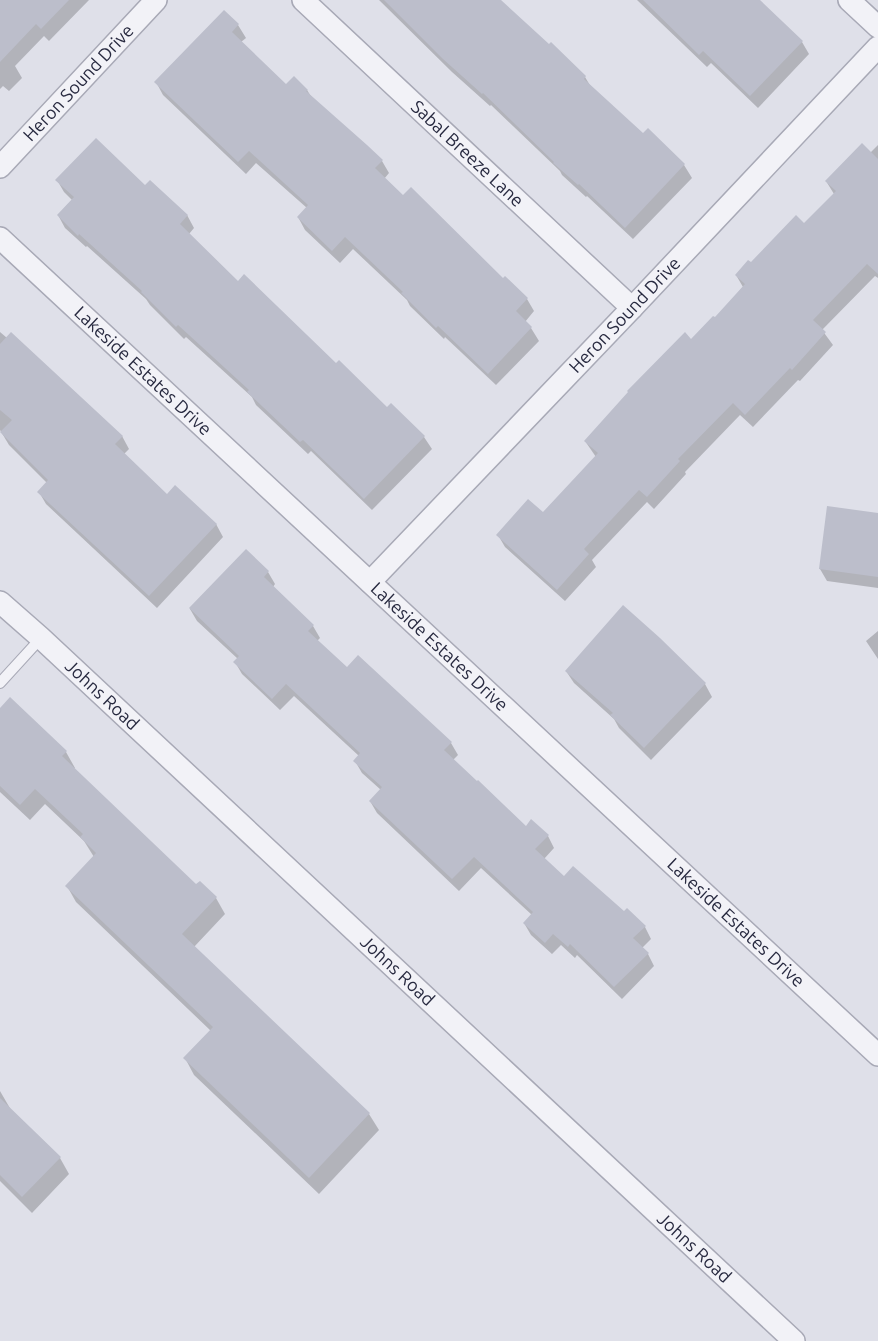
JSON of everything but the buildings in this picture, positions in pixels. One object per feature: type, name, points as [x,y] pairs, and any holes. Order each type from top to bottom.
[{"type":"street","name":"Heron Sound Drive","points":[[0,167],[156,0]]},
{"type":"street","name":"Sabal Breeze Lane","points":[[303,0],[632,308]]},
{"type":"street","points":[[849,0],[878,27]]},
{"type":"street","name":"Heron Sound Drive","points":[[370,582],[632,308],[878,46]]},
{"type":"street","name":"Lakeside Estates Drive","points":[[0,238],[878,1055]]},
{"type":"street","name":"Johns Road","points":[[0,602],[41,638],[794,1341]]},
{"type":"lane","points":[[0,684],[41,638]]}]
